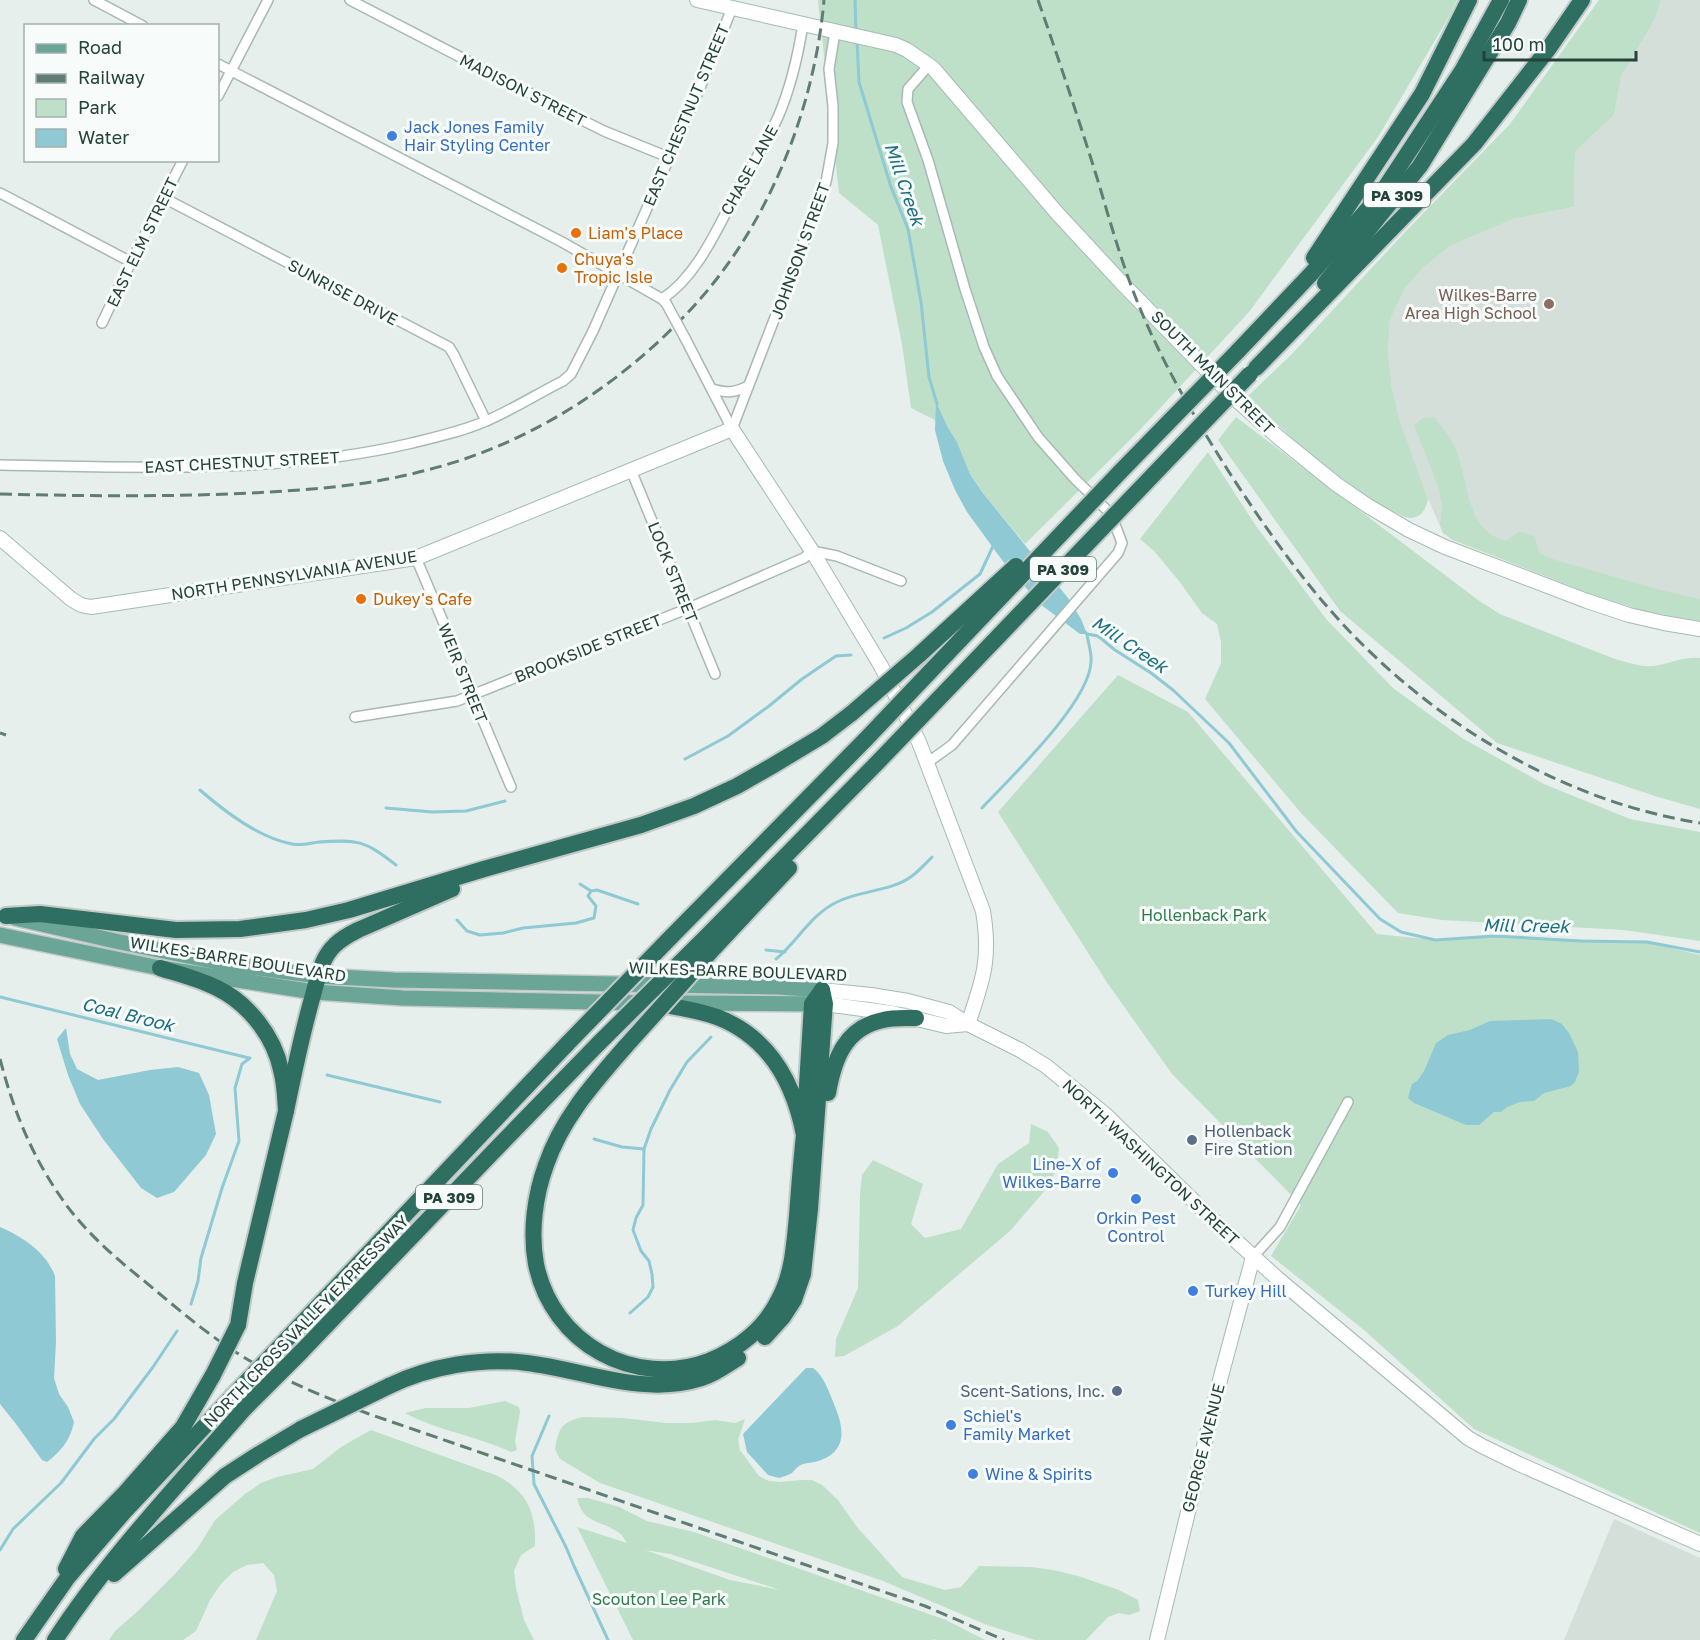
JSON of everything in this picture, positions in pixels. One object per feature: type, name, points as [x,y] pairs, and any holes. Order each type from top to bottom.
[{"type":"highway","points":[[1237,352],[1316,255],[1422,94],[1468,0]]},
{"type":"highway","name":"PA 309","points":[[1121,471],[1311,274],[1381,194],[1462,71],[1502,0]]},
{"type":"highway","name":"PA 309","points":[[708,945],[860,780],[1253,371],[1420,166],[1508,23],[1519,0]]},
{"type":"highway","points":[[1253,371],[1474,144],[1549,48],[1582,0]]},
{"type":"highway","points":[[3,915],[40,914],[176,930],[273,926],[349,910],[640,825],[694,806],[737,786],[772,766],[822,736],[852,713],[1121,471]]},
{"type":"highway","name":"NORTH CROSS VALLEY EXPRESSWAY","points":[[55,1640],[77,1606],[138,1532],[288,1338],[568,1043],[866,739],[1121,471]]},
{"type":"highway","points":[[44,1611],[83,1536],[125,1493],[183,1427],[213,1376],[238,1325],[245,1283],[286,1112],[301,1036],[324,961],[334,946],[358,930],[447,891],[577,843]]},
{"type":"highway","points":[[708,945],[582,1097],[561,1130],[545,1166],[540,1184],[534,1230],[536,1263],[541,1283],[550,1304],[571,1330],[596,1351],[623,1364],[636,1367],[677,1369],[704,1363],[729,1352],[746,1340],[761,1326],[780,1298],[791,1266],[820,1000]]},
{"type":"highway","name":"NORTH CROSS VALLEY EXPRESSWAY","points":[[24,1640],[68,1577],[124,1512],[238,1403],[300,1353],[599,1043],[708,945]]},
{"type":"highway","points":[[160,968],[218,988],[252,1015],[273,1045],[285,1088],[286,1112]]},
{"type":"highway","points":[[77,1606],[225,1476],[301,1429],[401,1380],[436,1369],[489,1362],[530,1363],[652,1386],[681,1383],[705,1377],[746,1354],[767,1335],[789,1309],[799,1289],[803,1274],[810,1209],[820,1000]]},
{"type":"highway","points":[[654,1003],[718,1017],[758,1043],[773,1058],[788,1083],[800,1115],[804,1134]]},
{"type":"highway","points":[[810,1209],[820,1183],[826,1104],[835,1061],[840,1050],[864,1027],[882,1020],[916,1018]]},
{"type":"main road","name":"WILKES-BARRE BOULEVARD","points":[[3,915],[316,984],[394,980],[778,987],[820,1000]]},
{"type":"main road","name":"WILKES-BARRE BOULEVARD","points":[[0,935],[160,968],[316,984],[404,998],[654,1003],[820,1000]]},
{"type":"street","points":[[94,0],[139,24]]},
{"type":"street","points":[[219,94],[267,0]]},
{"type":"street","name":"MADISON STREET","points":[[350,0],[604,131],[668,157]]},
{"type":"street","name":"SOUTH MAIN STREET","points":[[704,1],[896,45],[929,65],[1057,213],[1230,394],[1278,437],[1336,484],[1368,506],[1444,547],[1587,601],[1629,615],[1700,628]]},
{"type":"street","name":"EAST CHESTNUT STREET","points":[[0,465],[187,468],[324,460],[376,452],[445,435],[486,421],[563,381],[571,374],[592,331],[702,83],[732,8]]},
{"type":"street","name":"CHASE LANE","points":[[664,301],[689,275],[770,133],[796,66],[803,24]]},
{"type":"street","name":"JOHNSON STREET","points":[[732,429],[810,226],[829,169],[833,143],[834,106],[829,69],[840,33]]},
{"type":"street","points":[[219,65],[562,242],[618,272],[664,301],[732,429],[812,551],[881,666],[919,742],[978,897],[985,924],[986,963],[968,1024]]},
{"type":"street","points":[[927,764],[952,745],[1118,554],[1122,543],[1111,514],[1038,437],[997,376],[984,347],[928,160],[907,102],[908,89],[929,65]]},
{"type":"street","name":"EAST ELM STREET","points":[[102,323],[182,162]]},
{"type":"street","points":[[0,193],[131,262]]},
{"type":"street","name":"SUNRISE DRIVE","points":[[164,198],[394,320],[441,342],[454,355],[486,421]]},
{"type":"street","points":[[712,389],[731,393],[748,386]]},
{"type":"street","name":"NORTH PENNSYLVANIA AVENUE","points":[[0,537],[71,599],[91,607],[416,558],[732,429]]},
{"type":"street","name":"LOCK STREET","points":[[631,470],[715,674]]},
{"type":"street","points":[[812,551],[837,556],[901,581]]},
{"type":"street","name":"BROOKSIDE STREET","points":[[355,717],[457,701],[689,608],[804,558],[812,551]]},
{"type":"street","name":"WEIR STREET","points":[[416,558],[511,787]]},
{"type":"street","name":"WILKES-BARRE BOULEVARD","points":[[820,1000],[871,995],[908,1001],[949,1012],[968,1024]]},
{"type":"street","name":"WILKES-BARRE BOULEVARD","points":[[820,1000],[892,1013],[946,1026],[968,1024]]},
{"type":"street","name":"NORTH WASHINGTON STREET","points":[[968,1024],[1020,1050],[1046,1066],[1077,1090],[1253,1257],[1475,1442],[1519,1464],[1700,1544]]},
{"type":"street","points":[[1253,1257],[1280,1227],[1348,1102]]},
{"type":"street","name":"GEORGE AVENUE","points":[[1157,1640],[1220,1380],[1253,1257]]},
{"type":"shaded area","name":"Wilkes-Barre Area High School","points":[[1661,0],[1700,0],[1700,621],[1644,611],[1594,595],[1453,540],[1443,533],[1428,499],[1400,421],[1392,389],[1388,352],[1390,320],[1405,288],[1423,268],[1450,246],[1513,219],[1574,207],[1575,152],[1614,115],[1621,77],[1655,19]]},
{"type":"shaded area","points":[[1614,1519],[1700,1558],[1700,1640],[1564,1640]]},
{"type":"green space","points":[[818,0],[1457,0],[1378,137],[1249,312],[1138,432],[1025,544],[970,474],[957,442],[947,426],[911,408],[902,344],[878,225],[839,193]]},
{"type":"green space","points":[[1599,0],[1661,0],[1655,19],[1621,77],[1614,115],[1575,152],[1574,207],[1513,219],[1450,246],[1423,268],[1405,288],[1390,320],[1388,352],[1392,389],[1400,421],[1428,499],[1421,514],[1411,518],[1404,517],[1373,501],[1335,475],[1247,397],[1292,354],[1406,231],[1510,124]]},
{"type":"green space","points":[[1236,417],[1478,600],[1500,614],[1633,664],[1653,666],[1688,658],[1700,658],[1700,809],[1497,743],[1340,611],[1218,440]]},
{"type":"green space","points":[[1434,417],[1450,438],[1457,452],[1476,517],[1493,536],[1506,541],[1520,531],[1535,537],[1539,553],[1556,560],[1700,599],[1700,621],[1644,611],[1594,595],[1453,540],[1443,533],[1440,525],[1442,506],[1439,489],[1414,425],[1423,418]]},
{"type":"green space","points":[[1208,452],[1256,526],[1327,620],[1393,688],[1462,738],[1544,784],[1630,819],[1700,832],[1700,941],[1624,930],[1442,920],[1398,913],[1301,813],[1205,699],[1221,663],[1221,642],[1217,624],[1202,613],[1154,551],[1140,539]]},
{"type":"green space","name":"Hollenback Park","points":[[1118,675],[1188,712],[1377,934],[1435,940],[1495,936],[1647,942],[1700,955],[1700,1533],[1474,1429],[1364,1330],[1271,1256],[1301,1205],[1172,1074],[1108,984],[998,812]]},
{"type":"green space","points":[[1031,1124],[1048,1132],[1059,1148],[1057,1168],[1048,1187],[1010,1231],[898,1326],[844,1356],[835,1357],[836,1339],[858,1288],[862,1175],[873,1160],[923,1184],[911,1224],[925,1238],[961,1229],[998,1164],[1029,1143]]},
{"type":"green space","points":[[505,1401],[519,1407],[520,1412],[515,1441],[517,1450],[511,1452],[405,1413],[425,1408],[469,1408]]},
{"type":"green space","points":[[583,1417],[623,1418],[666,1423],[715,1420],[735,1423],[745,1419],[738,1440],[740,1450],[759,1476],[769,1481],[780,1482],[812,1480],[822,1485],[838,1500],[857,1527],[902,1577],[945,1590],[961,1587],[979,1566],[1031,1567],[1053,1570],[1119,1590],[1138,1600],[1140,1611],[1129,1615],[1119,1613],[1108,1617],[1086,1640],[1035,1640],[987,1625],[883,1581],[600,1483],[560,1459],[555,1449],[562,1427],[570,1421]]},
{"type":"green space","points":[[371,1430],[498,1476],[517,1489],[532,1513],[534,1523],[535,1546],[521,1555],[514,1571],[524,1620],[534,1640],[256,1640],[277,1591],[274,1575],[263,1563],[247,1565],[233,1572],[210,1600],[196,1631],[183,1640],[109,1640],[115,1631],[175,1574],[197,1549],[215,1520],[245,1494],[261,1483],[277,1477],[313,1469],[341,1447]]},
{"type":"green space","name":"Scouton Lee Park","points":[[577,1498],[588,1498],[619,1507],[647,1521],[694,1532],[946,1620],[985,1640],[633,1640],[577,1527],[627,1543],[619,1533],[588,1517]],"holes":[[[645,1550],[670,1554],[780,1590],[730,1580]]]},
{"type":"water","points":[[936,402],[957,442],[970,474],[1068,598],[1087,634],[1080,634],[1040,604],[1002,560],[967,512],[943,461],[935,430]]},
{"type":"water","points":[[1551,1019],[1562,1024],[1578,1052],[1579,1072],[1571,1086],[1544,1093],[1534,1101],[1520,1102],[1501,1112],[1494,1112],[1479,1125],[1466,1125],[1414,1103],[1408,1098],[1412,1084],[1424,1071],[1436,1043],[1448,1035],[1470,1030],[1490,1021]]},
{"type":"water","points":[[66,1028],[70,1054],[77,1069],[98,1080],[178,1067],[199,1073],[209,1095],[216,1134],[206,1155],[174,1192],[157,1198],[141,1188],[103,1139],[80,1104],[68,1075],[57,1039]]},
{"type":"water","points":[[0,1227],[33,1246],[46,1260],[55,1276],[54,1378],[59,1394],[74,1422],[64,1445],[47,1462],[42,1460],[0,1404]]},
{"type":"water","points":[[806,1368],[813,1368],[817,1371],[828,1389],[840,1420],[840,1443],[830,1455],[801,1465],[792,1473],[779,1478],[768,1475],[747,1452],[743,1434]]},
{"type":"waterway","name":"Mill Creek","points":[[855,0],[856,31]]},
{"type":"waterway","name":"Mill Creek","points":[[857,41],[859,82],[891,187],[908,229],[921,302],[929,377],[937,404]]},
{"type":"waterway","points":[[884,638],[932,612],[980,574],[994,544]]},
{"type":"waterway","name":"Mill Creek","points":[[1084,631],[1087,634],[1098,636],[1151,673],[1173,690],[1229,743],[1296,831],[1380,919],[1401,932],[1435,940],[1495,936],[1647,942],[1700,952]]},
{"type":"waterway","points":[[982,808],[1047,739],[1077,698],[1087,679],[1091,662],[1087,634]]},
{"type":"waterway","points":[[685,759],[728,736],[836,656],[851,655]]},
{"type":"waterway","points":[[200,790],[243,823],[280,841],[298,845],[333,841],[361,843],[396,865]]},
{"type":"waterway","points":[[386,808],[432,812],[466,811],[505,801]]},
{"type":"waterway","points":[[776,959],[828,907],[846,898],[904,881],[932,857]]},
{"type":"waterway","points":[[580,884],[591,891]]},
{"type":"waterway","points":[[457,920],[467,931],[480,935],[576,923],[594,918],[596,906],[588,896],[591,891],[597,890],[638,904]]},
{"type":"waterway","points":[[766,950],[785,952]]},
{"type":"waterway","name":"Coal Brook","points":[[0,997],[249,1058]]},
{"type":"waterway","points":[[630,1313],[648,1297],[653,1287],[649,1261],[641,1251],[633,1230],[643,1205],[644,1149],[670,1090],[687,1062],[711,1037]]},
{"type":"waterway","points":[[191,1304],[198,1281],[201,1258],[239,1141],[235,1088],[242,1064],[250,1058]]},
{"type":"waterway","name":"Coal Brook","points":[[327,1075],[440,1102]]},
{"type":"waterway","name":"Coal Brook","points":[[594,1139],[622,1147],[644,1149]]},
{"type":"waterway","points":[[0,1550],[13,1529],[61,1483],[94,1439],[114,1419],[177,1331]]},
{"type":"waterway","points":[[549,1416],[532,1456],[534,1484],[566,1547],[608,1640]]},
{"type":"railway","points":[[0,494],[126,496],[220,494],[359,484],[423,471],[502,445],[576,406],[610,382],[673,328],[726,267],[748,232],[768,196],[800,119],[811,80],[824,0]]},
{"type":"railway","points":[[1038,0],[1084,135],[1125,269],[1154,340],[1184,398],[1229,472],[1272,536],[1304,578],[1337,618],[1391,671],[1429,703],[1470,732],[1558,780],[1651,813],[1700,823]]},
{"type":"railway","points":[[0,733],[6,735]]},
{"type":"railway","points":[[0,1059],[17,1113],[40,1164],[78,1220],[109,1252],[182,1313],[223,1344],[252,1362],[310,1390],[369,1414],[925,1606],[1004,1640]]},
{"type":"place","name":"Jack Jones Family Hair Styling Center","points":[[392,136]]},
{"type":"place","name":"Liam's Place","points":[[576,233]]},
{"type":"place","name":"Chuya's Tropic Isle","points":[[562,268]]},
{"type":"place","name":"Wilkes-Barre Area High School","points":[[1549,304]]},
{"type":"place","name":"Dukey's Cafe","points":[[361,599]]},
{"type":"place","name":"Hollenback Fire Station","points":[[1192,1140]]},
{"type":"place","name":"Line-X of Wilkes-Barre","points":[[1113,1173]]},
{"type":"place","name":"Orkin Pest Control","points":[[1136,1199]]},
{"type":"place","name":"Turkey Hill","points":[[1193,1291]]},
{"type":"place","name":"Scent-Sations, Inc.","points":[[1117,1391]]},
{"type":"place","name":"Schiel's Family Market","points":[[951,1425]]},
{"type":"place","name":"Wine & Spirits","points":[[973,1474]]}]
